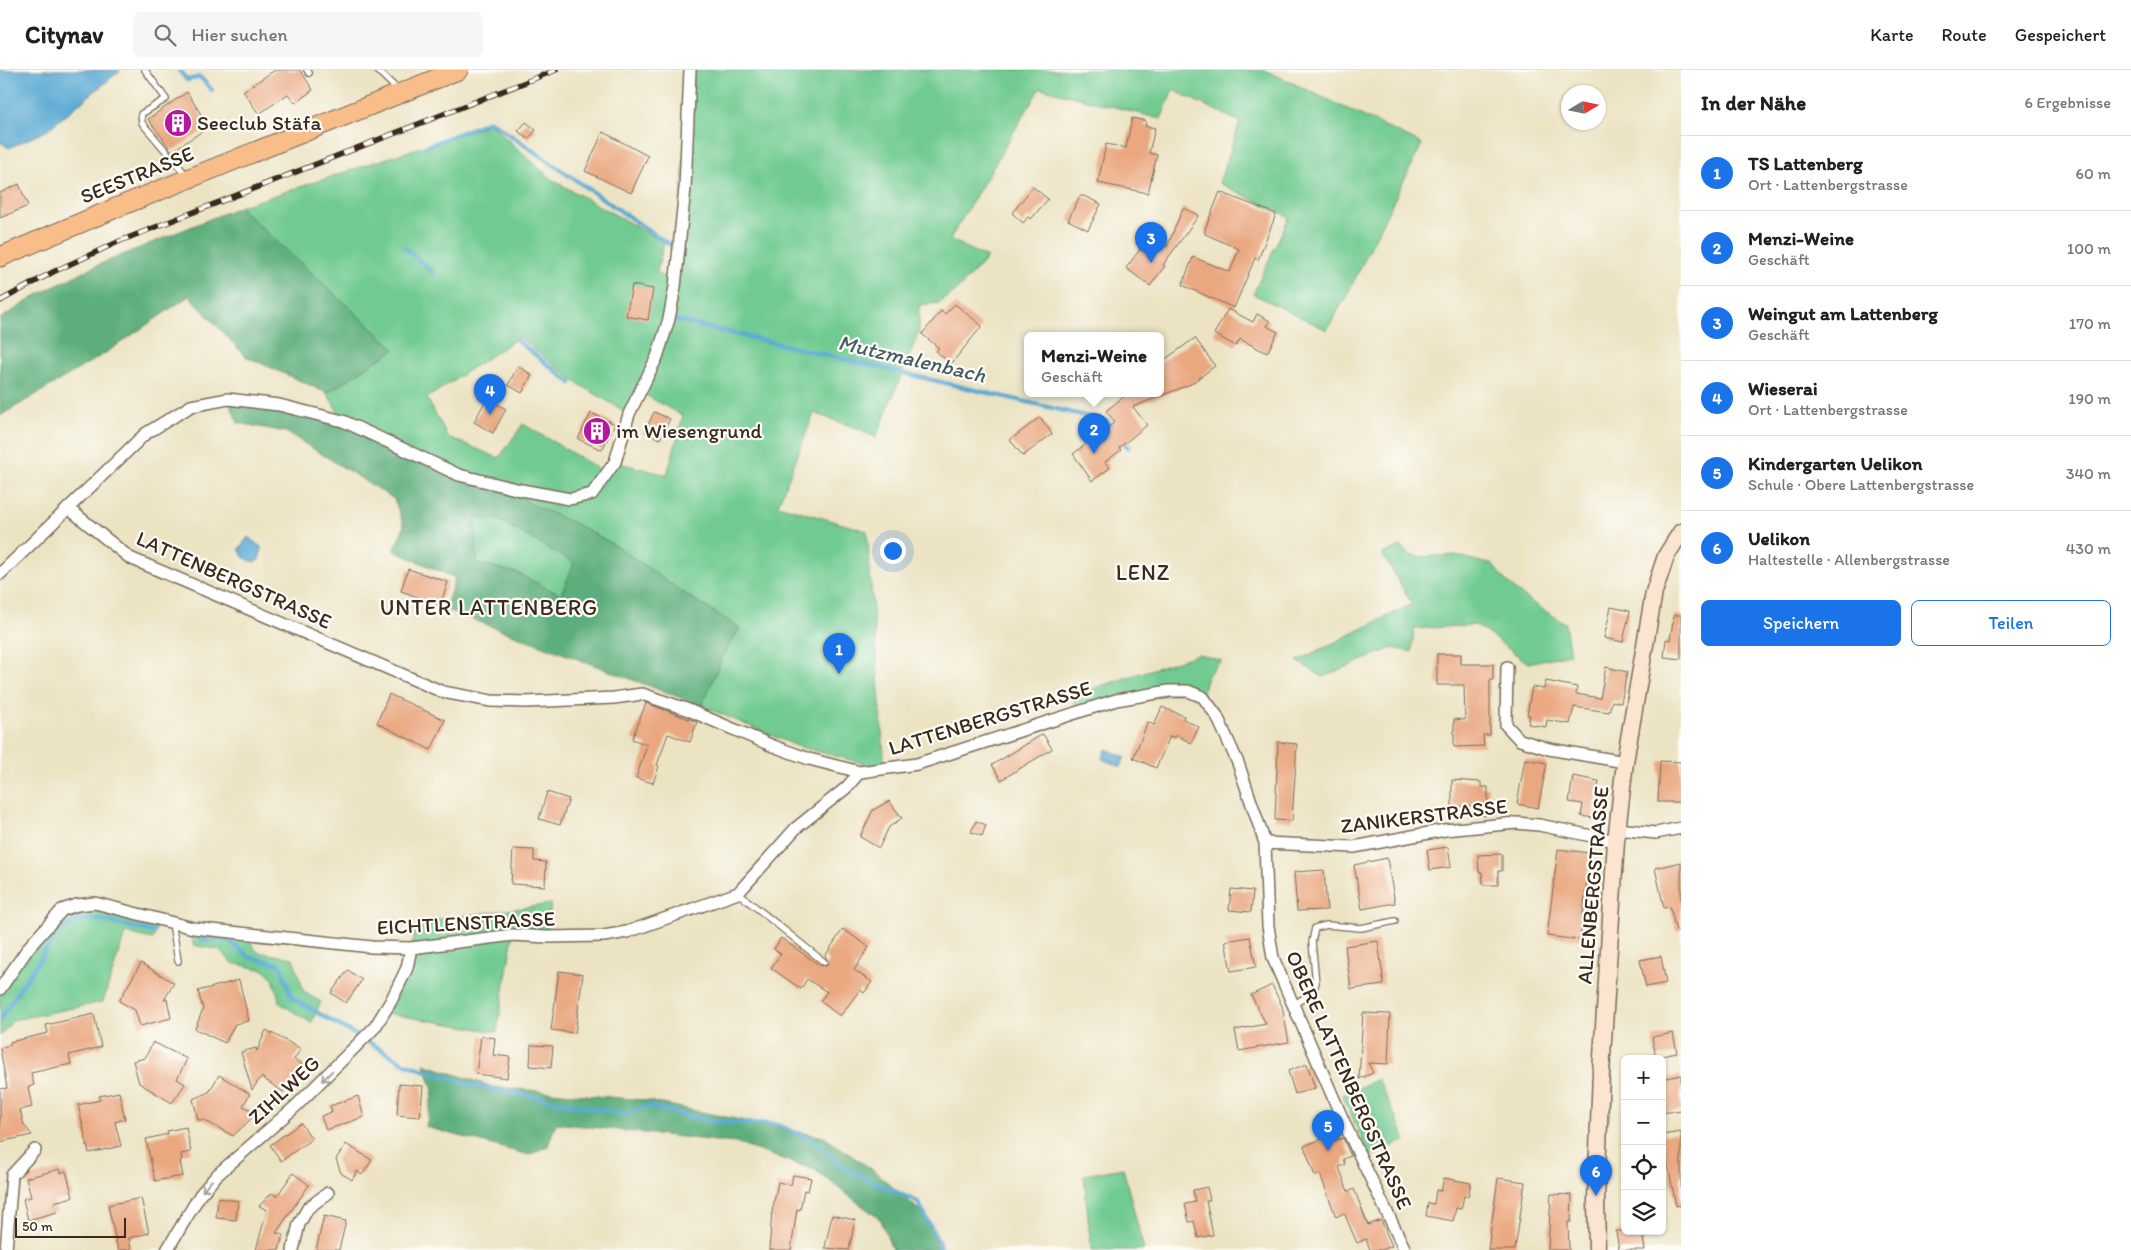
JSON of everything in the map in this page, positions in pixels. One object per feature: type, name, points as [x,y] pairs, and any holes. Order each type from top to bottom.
[{"type":"main road","name":"SEESTRASSE","points":[[0,257],[189,178],[458,70]]},
{"type":"street","points":[[0,574],[145,434],[191,406],[228,399],[279,405],[343,421],[459,475],[516,489],[570,499],[592,494],[615,462],[629,414],[658,357],[669,319],[675,286],[685,188],[690,70]]},
{"type":"street","name":"LATTENBERGSTRASSE","points":[[68,508],[130,558],[443,692],[491,701],[526,702],[614,698],[642,694],[686,709],[773,746],[809,759],[860,772],[917,764],[1116,700],[1169,691],[1188,691],[1203,697]]},
{"type":"street","name":"ALLENBERGSTRASSE","points":[[1597,1250],[1596,1209],[1601,1072],[1608,930],[1617,835],[1626,762],[1654,592],[1666,556],[1681,532]]},
{"type":"street","points":[[1507,667],[1506,726],[1520,740],[1549,749],[1626,762]]},
{"type":"street","name":"OBERE LATTENBERGSTRASSE","points":[[1203,697],[1217,716],[1238,762],[1265,843],[1268,926],[1273,958],[1346,1127],[1405,1250]]},
{"type":"street","name":"EICHTLENSTRASSE","points":[[0,989],[29,946],[62,910],[95,903],[193,928],[372,948],[411,948],[513,935],[546,937],[604,936],[627,932],[738,892],[796,828],[846,788],[860,772]]},
{"type":"street","name":"ZANIKERSTRASSE","points":[[1265,843],[1354,846],[1445,830],[1516,823],[1617,835],[1656,833],[1681,828]]},
{"type":"street","name":"ZIHLWEG","points":[[167,1250],[200,1195],[217,1175],[296,1106],[376,1027],[408,968],[411,948]]},
{"type":"street","points":[[6,1250],[12,1175],[35,1150]]},
{"type":"street","points":[[293,1250],[299,1224],[308,1208],[328,1193]]},
{"type":"lane","points":[[145,70],[166,99],[142,114],[142,123],[189,178]]},
{"type":"lane","points":[[377,70],[401,93]]},
{"type":"lane","points":[[738,892],[824,962]]},
{"type":"lane","points":[[172,922],[178,960]]},
{"type":"lane","points":[[1293,1005],[1312,993],[1316,982],[1312,942],[1315,928],[1327,924],[1362,928],[1395,922]]},
{"type":"green space","points":[[690,70],[1265,70],[1422,144],[1348,293],[1327,330],[1253,294],[1289,217],[1219,183],[1240,122],[1173,90],[1161,119],[1040,88],[950,239],[987,258],[958,289],[940,303],[919,305],[919,331],[876,438],[862,430],[814,413],[778,505],[867,531],[885,769],[797,746],[702,706],[724,653],[740,628],[682,592],[618,547],[578,525],[528,503],[516,489],[459,475],[343,421],[327,393],[395,349],[239,207],[491,124],[551,179],[664,242],[657,272],[675,286]],"holes":[[[519,337],[574,381],[629,414],[640,392],[683,416],[667,475],[615,462],[606,473],[523,424],[499,458],[448,437],[427,398]]]},
{"type":"green space","points":[[239,207],[395,349],[327,393],[245,356],[189,296],[107,352],[0,416],[0,319],[39,294],[93,267]]},
{"type":"green space","points":[[228,399],[343,421],[459,475],[516,489],[528,503],[578,525],[618,547],[682,592],[740,628],[724,653],[702,706],[445,609],[455,578],[394,551],[404,526],[394,499],[286,432],[238,423]],"holes":[[[475,517],[499,520],[574,563],[561,595],[517,573],[477,563]]]},
{"type":"green space","points":[[474,517],[499,520],[575,563],[560,596],[517,573],[477,563]]},
{"type":"green space","points":[[1401,546],[1410,555],[1420,557],[1456,555],[1484,563],[1492,563],[1506,582],[1515,590],[1565,623],[1570,654],[1528,663],[1476,625],[1414,629],[1412,652],[1392,648],[1323,677],[1297,661],[1412,604],[1382,554]]},
{"type":"green space","points":[[1199,654],[1222,661],[1208,676],[1204,686],[1203,697],[1188,691],[1075,712],[1073,695]]},
{"type":"green space","points":[[551,904],[546,937],[513,935],[497,1032],[384,1013],[411,948],[418,922]]},
{"type":"green space","points":[[77,905],[159,919],[153,939],[125,933],[103,1002],[13,1020],[0,1036],[0,989],[62,910]]},
{"type":"green space","points":[[193,928],[246,934],[257,952],[293,958],[304,992],[321,1002],[311,1023],[280,1003],[273,978],[264,970],[232,963],[220,950],[193,945]]},
{"type":"green space","points":[[1609,1052],[1613,1071],[1613,1096],[1608,1124],[1606,1124]]},
{"type":"green space","points":[[424,1064],[493,1087],[643,1100],[824,1137],[873,1170],[926,1216],[938,1250],[892,1250],[881,1220],[815,1170],[735,1143],[556,1123],[548,1146],[529,1155],[426,1127],[433,1090]]},
{"type":"green space","points":[[1378,1079],[1406,1140],[1370,1156],[1342,1095]]},
{"type":"green space","points":[[1123,1168],[1144,1250],[1091,1250],[1084,1175]]},
{"type":"water","points":[[0,70],[121,70],[46,131],[9,148],[0,142]]},
{"type":"water","points":[[248,537],[261,547],[259,560],[254,562],[244,558],[239,549]]},
{"type":"water","points":[[1106,749],[1125,757],[1121,767],[1102,759]]},
{"type":"building","points":[[275,70],[300,70],[313,90],[295,103],[288,94],[259,114],[243,91]]},
{"type":"building","name":"Seeclub Stäfa","points":[[187,92],[209,127],[172,151],[148,119]]},
{"type":"building","points":[[1132,118],[1146,121],[1145,126],[1155,128],[1149,153],[1157,155],[1148,193],[1098,183],[1106,144],[1126,148]]},
{"type":"building","points":[[526,122],[536,130],[528,139],[518,131]]},
{"type":"building","points":[[603,132],[648,156],[631,193],[585,171]]},
{"type":"building","points":[[19,184],[28,206],[0,218],[0,193]]},
{"type":"building","points":[[1033,187],[1048,199],[1031,219],[1028,217],[1023,223],[1012,213]]},
{"type":"building","points":[[1220,192],[1276,214],[1258,260],[1255,258],[1234,308],[1182,285],[1193,257],[1230,272],[1239,249],[1205,234],[1205,229]]},
{"type":"building","points":[[1080,196],[1101,204],[1088,230],[1068,220]]},
{"type":"building","points":[[1183,208],[1199,215],[1150,286],[1126,268],[1141,248],[1144,250],[1154,237],[1167,247]]},
{"type":"building","points":[[632,285],[653,289],[648,320],[626,316]]},
{"type":"building","points":[[955,304],[982,326],[951,364],[936,351],[939,348],[922,334],[941,311],[945,314]]},
{"type":"building","points":[[1228,309],[1253,322],[1257,314],[1270,321],[1267,326],[1278,332],[1267,353],[1240,339],[1236,346],[1214,334]]},
{"type":"building","points":[[1195,338],[1215,366],[1191,384],[1164,395],[1164,360]]},
{"type":"building","points":[[518,366],[532,375],[522,393],[508,385]]},
{"type":"building","points":[[1123,397],[1158,397],[1133,407],[1147,425],[1119,448],[1121,450],[1105,462],[1110,468],[1092,481],[1073,454],[1115,422],[1106,411]]},
{"type":"building","points":[[487,398],[506,409],[493,433],[474,422]]},
{"type":"building","points":[[654,412],[670,419],[660,439],[645,432]]},
{"type":"building","name":"im Wiesengrund","points":[[591,413],[615,424],[602,450],[578,439]]},
{"type":"building","points":[[1040,417],[1052,434],[1023,456],[1010,440]]},
{"type":"building","points":[[408,569],[448,582],[440,605],[401,591]]},
{"type":"building","points":[[1611,607],[1630,611],[1623,642],[1604,638]]},
{"type":"building","points":[[1674,615],[1681,615],[1681,659],[1664,657],[1666,639],[1670,640]]},
{"type":"building","points":[[1437,654],[1461,654],[1461,664],[1493,664],[1493,680],[1490,680],[1490,735],[1483,735],[1484,746],[1454,747],[1454,719],[1465,720],[1464,685],[1437,685]]},
{"type":"building","points":[[1606,667],[1627,672],[1621,703],[1612,701],[1609,712],[1574,707],[1570,724],[1547,720],[1546,727],[1528,724],[1530,715],[1527,715],[1532,687],[1544,689],[1546,681],[1577,687],[1576,694],[1600,698]]},
{"type":"building","points":[[389,694],[445,720],[431,750],[377,723]]},
{"type":"building","points":[[646,703],[697,722],[690,742],[668,734],[653,783],[636,778],[647,745],[632,739]]},
{"type":"building","points":[[1162,707],[1184,716],[1183,719],[1199,727],[1191,743],[1176,735],[1175,738],[1170,736],[1156,768],[1133,758],[1148,722],[1154,725]]},
{"type":"building","points":[[1043,734],[1052,749],[1001,780],[992,765]]},
{"type":"building","points":[[1278,742],[1297,744],[1292,821],[1275,820]]},
{"type":"building","points":[[1525,759],[1547,763],[1538,808],[1517,804]]},
{"type":"building","points":[[1660,761],[1681,762],[1679,802],[1658,802]]},
{"type":"building","points":[[1573,776],[1599,781],[1593,818],[1581,816],[1583,804],[1569,802]]},
{"type":"building","points":[[1452,780],[1481,782],[1481,787],[1488,787],[1488,815],[1476,816],[1476,806],[1452,806]]},
{"type":"building","points":[[547,792],[569,799],[560,825],[539,819]]},
{"type":"building","points":[[889,801],[902,818],[889,827],[879,848],[860,837],[873,810]]},
{"type":"building","points":[[976,821],[986,825],[982,836],[971,832]]},
{"type":"building","points":[[1448,847],[1451,867],[1430,870],[1427,850]]},
{"type":"building","points":[[513,849],[534,850],[534,861],[546,862],[545,886],[511,884]]},
{"type":"building","points":[[1558,849],[1590,853],[1580,940],[1547,936]]},
{"type":"building","points":[[1502,854],[1502,871],[1498,871],[1498,885],[1483,885],[1482,872],[1479,872],[1478,855]]},
{"type":"building","points":[[1387,858],[1395,903],[1362,909],[1354,865]]},
{"type":"building","points":[[1681,862],[1681,931],[1676,931],[1670,907],[1664,908],[1655,868]]},
{"type":"building","points":[[1324,870],[1327,910],[1297,911],[1294,872]]},
{"type":"building","points":[[1231,889],[1253,891],[1251,912],[1229,910]]},
{"type":"building","points":[[843,929],[869,947],[854,970],[872,982],[864,993],[860,990],[840,1016],[820,1001],[827,992],[807,979],[801,989],[771,968],[781,954],[774,949],[781,938],[819,965],[826,966],[828,961],[825,956]]},
{"type":"building","points":[[1250,937],[1256,967],[1231,971],[1225,941]]},
{"type":"building","points":[[1378,941],[1384,985],[1351,989],[1345,946]]},
{"type":"building","points":[[1661,956],[1666,983],[1646,987],[1640,960]]},
{"type":"building","points":[[141,963],[174,983],[164,1000],[167,999],[171,1018],[140,1026],[135,1010],[119,1001]]},
{"type":"building","points":[[348,970],[362,980],[346,1003],[331,993]]},
{"type":"building","points":[[559,971],[583,974],[575,1033],[551,1030]]},
{"type":"building","points":[[239,980],[249,1021],[235,1024],[225,1043],[195,1029],[203,1009],[198,991]]},
{"type":"building","points":[[1272,985],[1282,1006],[1289,1042],[1239,1051],[1235,1030],[1266,1024],[1251,995]]},
{"type":"building","points":[[1363,1013],[1390,1014],[1388,1064],[1368,1063],[1373,1073],[1359,1079]]},
{"type":"building","points":[[94,1014],[101,1047],[69,1055],[71,1064],[31,1073],[34,1085],[28,1087],[32,1107],[20,1110],[24,1125],[32,1135],[0,1142],[0,1089],[7,1088],[0,1048],[10,1045],[10,1042],[48,1033],[46,1025]]},
{"type":"building","points":[[266,1030],[301,1049],[294,1059],[306,1067],[301,1075],[283,1092],[261,1077],[252,1090],[241,1052],[256,1048],[257,1051]]},
{"type":"building","points":[[1673,1033],[1677,1053],[1656,1055],[1652,1037]]},
{"type":"building","points":[[481,1036],[495,1038],[493,1055],[510,1057],[507,1078],[476,1074]]},
{"type":"building","points":[[153,1042],[187,1059],[177,1079],[185,1084],[172,1103],[139,1083],[133,1061],[145,1058]]},
{"type":"building","points":[[531,1045],[553,1046],[551,1068],[530,1066]]},
{"type":"building","points":[[1307,1064],[1315,1088],[1295,1094],[1288,1071]]},
{"type":"building","points":[[219,1075],[250,1094],[243,1106],[255,1112],[250,1120],[233,1136],[204,1120],[198,1120],[193,1099],[209,1092]]},
{"type":"building","points":[[1681,1075],[1681,1110],[1666,1112],[1666,1078]]},
{"type":"building","points":[[399,1084],[423,1086],[420,1117],[397,1115]]},
{"type":"building","points":[[119,1092],[125,1119],[115,1122],[121,1146],[89,1153],[78,1105],[100,1100],[99,1096]]},
{"type":"building","points":[[358,1096],[364,1117],[326,1130],[321,1116],[332,1112],[330,1106]]},
{"type":"building","points":[[301,1123],[312,1139],[281,1161],[270,1145]]},
{"type":"building","points":[[186,1127],[191,1152],[181,1154],[182,1160],[180,1161],[183,1176],[155,1181],[146,1139],[168,1134],[167,1131]]},
{"type":"building","points":[[1681,1132],[1681,1205],[1676,1206],[1666,1155],[1666,1134]]},
{"type":"building","points":[[1332,1135],[1334,1141],[1343,1138],[1351,1156],[1343,1159],[1345,1164],[1339,1167],[1348,1192],[1354,1189],[1368,1225],[1381,1220],[1392,1246],[1382,1250],[1370,1250],[1366,1239],[1357,1243],[1344,1213],[1336,1217],[1320,1174],[1315,1176],[1304,1146]]},
{"type":"building","points":[[346,1144],[372,1160],[362,1175],[357,1171],[352,1180],[341,1173],[336,1159]]},
{"type":"building","points":[[60,1169],[61,1173],[66,1171],[73,1197],[54,1202],[57,1212],[28,1220],[23,1199],[31,1197],[26,1178]]},
{"type":"building","points":[[293,1173],[309,1185],[276,1233],[283,1234],[279,1250],[256,1250],[267,1210],[259,1206],[272,1193],[277,1196]]},
{"type":"building","points":[[793,1175],[811,1178],[808,1191],[804,1190],[800,1210],[797,1209],[791,1250],[769,1250],[772,1212],[778,1182],[791,1185]]},
{"type":"building","points":[[1444,1178],[1471,1183],[1468,1196],[1464,1196],[1461,1209],[1456,1208],[1453,1221],[1426,1216],[1428,1203],[1434,1204],[1436,1190],[1441,1191]]},
{"type":"building","points":[[1498,1178],[1525,1182],[1515,1250],[1488,1250]]},
{"type":"building","points":[[1207,1187],[1210,1200],[1206,1201],[1213,1235],[1198,1238],[1194,1221],[1189,1222],[1185,1204],[1195,1202],[1193,1190]]},
{"type":"building","points":[[1551,1194],[1572,1195],[1571,1222],[1568,1222],[1569,1250],[1548,1250]]},
{"type":"building","points":[[141,1198],[149,1233],[129,1238],[131,1250],[118,1250],[108,1205]]},
{"type":"building","points":[[218,1198],[238,1201],[236,1220],[216,1218]]},
{"type":"building","points":[[832,1215],[855,1220],[849,1250],[825,1248]]},
{"type":"building","points":[[324,1216],[346,1221],[339,1250],[316,1250]]},
{"type":"building","points":[[1616,1231],[1621,1231],[1621,1235],[1643,1235],[1645,1250],[1619,1250]]},
{"type":"waterway","points":[[179,70],[187,80],[200,77],[212,90]]},
{"type":"waterway","name":"Mutzmalenbach","points":[[427,146],[490,121],[670,245]]},
{"type":"waterway","points":[[405,248],[434,273]]},
{"type":"waterway","name":"Mutzmalenbach","points":[[676,320],[1108,421],[1114,428]]},
{"type":"waterway","points":[[518,341],[571,383]]},
{"type":"waterway","name":"Mutzmalenbach","points":[[1121,439],[1128,447]]},
{"type":"waterway","points":[[0,1019],[58,932],[77,920],[96,919],[154,932]]},
{"type":"waterway","points":[[201,940],[228,940],[249,957],[280,964],[292,998],[406,1064],[472,1085],[623,1114],[649,1106],[712,1122],[775,1124],[815,1141],[845,1169],[918,1202],[939,1243],[940,1250]]},
{"type":"railway","points":[[0,301],[53,272],[120,241],[556,70]]},
{"type":"place","name":"Seeclub Stäfa","points":[[178,123]]},
{"type":"place","name":"Weingut am Lattenberg","points":[[1151,263]]},
{"type":"place","name":"Wieserai","points":[[490,415]]},
{"type":"place","name":"im Wiesengrund","points":[[597,431]]},
{"type":"place","name":"Menzi-Weine","points":[[1094,454]]},
{"type":"place","name":"TS Lattenberg","points":[[839,674]]},
{"type":"place","name":"Kindergarten Uelikon","points":[[1328,1151]]},
{"type":"place","name":"Uelikon","points":[[1596,1196]]},
{"type":"district","name":"LENZ","points":[[1143,572]]},
{"type":"district","name":"UNTER LATTENBERG","points":[[489,607]]}]
